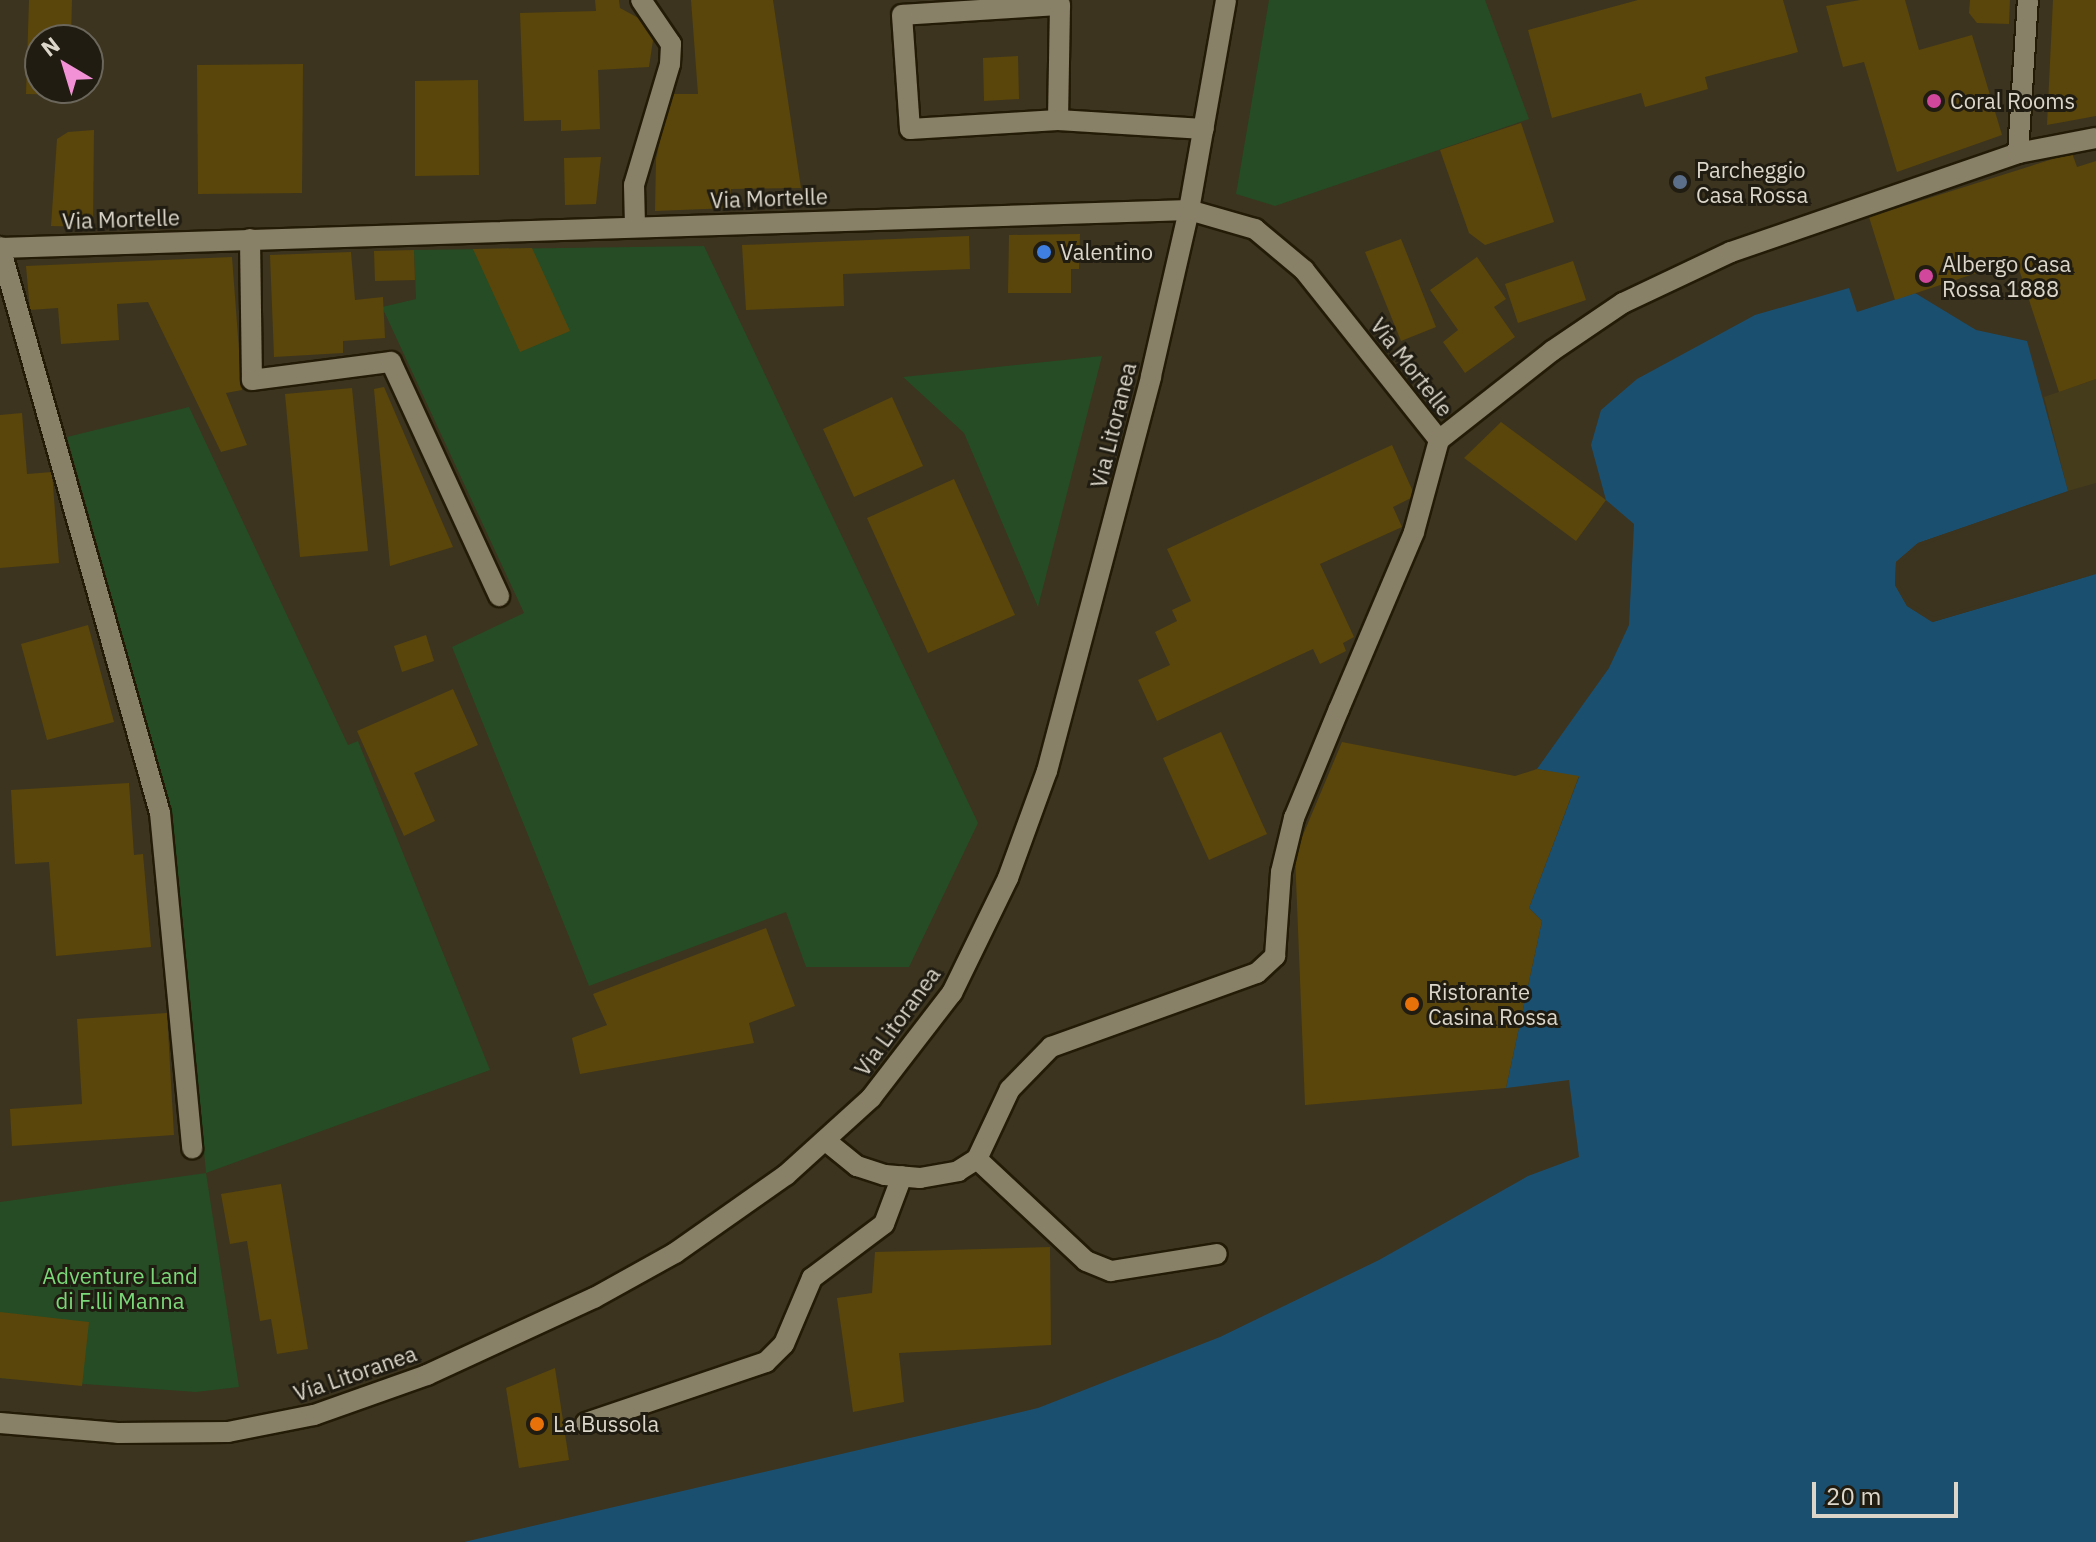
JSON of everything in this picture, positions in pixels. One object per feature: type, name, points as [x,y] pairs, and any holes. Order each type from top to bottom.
[{"type":"street","points":[[635,226],[634,185],[671,44],[641,0]]},
{"type":"street","name":"Via Litoranea","points":[[0,1423],[118,1433],[228,1432],[314,1415],[427,1375],[594,1298],[675,1253],[826,1141],[871,1098],[952,993],[1008,878],[1047,771],[1189,210],[1226,0]]},
{"type":"street","points":[[2018,153],[2028,0]]},
{"type":"street","points":[[1058,120],[1060,5],[901,7],[910,129],[1058,120],[1204,129]]},
{"type":"street","name":"Via Mortelle","points":[[977,1159],[1010,1089],[1051,1047],[1257,973],[1275,956],[1281,872],[1294,818],[1414,532],[1439,440],[1623,303],[1731,252],[2018,153],[2096,138]]},
{"type":"street","name":"Via Mortelle","points":[[0,248],[1189,210],[1255,229],[1304,270],[1439,440]]},
{"type":"street","points":[[250,239],[252,380],[391,362],[499,596]]},
{"type":"street","points":[[0,248],[160,813],[192,1148]]},
{"type":"street","points":[[826,1141],[857,1166],[902,1176],[958,1171],[977,1159],[1086,1261],[1111,1271],[1217,1254]]},
{"type":"street","points":[[586,1423],[766,1362],[784,1344],[812,1278],[884,1224],[902,1176]]},
{"type":"green space","points":[[1269,0],[1485,0],[1529,119],[1275,206],[1236,194]]},
{"type":"green space","points":[[704,246],[978,823],[909,967],[806,967],[786,912],[589,986],[452,647],[524,613],[382,307],[416,299],[414,250]]},
{"type":"green space","points":[[1102,356],[1038,607],[964,433],[903,377]]},
{"type":"green space","points":[[189,407],[348,745],[358,741],[490,1070],[206,1173],[172,812],[67,437]]},
{"type":"green space","name":"Adventure Land di F.lli Manna","points":[[206,1173],[239,1387],[196,1392],[0,1378],[0,1202]]},
{"type":"sand","points":[[2096,379],[2096,483],[2068,491],[2044,397]]},
{"type":"water","points":[[1849,288],[1857,312],[1915,293],[1976,330],[2027,341],[2068,491],[1918,543],[1896,562],[1895,585],[1907,606],[1933,622],[2096,574],[2096,1542],[464,1542],[1038,1408],[1220,1337],[1379,1260],[1528,1176],[1579,1157],[1569,1080],[1506,1088],[1542,921],[1529,908],[1579,777],[1537,769],[1609,668],[1629,625],[1634,524],[1606,500],[1591,445],[1601,410],[1637,379],[1755,315]]},
{"type":"pier","points":[[2072,490],[1920,546],[1900,564],[1899,584],[1910,603],[1933,617],[2096,574],[1932,622],[1907,606],[1895,585],[1896,562],[1918,543]]},
{"type":"building","points":[[29,0],[72,0],[71,24],[28,24]]},
{"type":"building","points":[[595,0],[619,0],[620,8],[655,27],[649,67],[598,70],[600,129],[561,131],[561,120],[524,121],[520,13],[596,11]]},
{"type":"building","points":[[691,0],[773,0],[801,188],[731,189],[730,208],[655,211],[656,159],[670,94],[698,94]]},
{"type":"building","points":[[1638,0],[1783,0],[1798,52],[1705,77],[1708,89],[1645,107],[1641,93],[1552,118],[1528,30]]},
{"type":"building","name":"Coral Rooms","points":[[1860,0],[1905,0],[1919,50],[1972,35],[2002,135],[1897,172],[1864,62],[1843,67],[1826,6]]},
{"type":"building","points":[[1970,0],[2010,0],[2009,24],[1977,23],[1969,13]]},
{"type":"building","points":[[2053,0],[2096,0],[2096,116],[2047,125]]},
{"type":"building","points":[[1018,56],[1019,99],[984,101],[983,58]]},
{"type":"building","points":[[303,64],[302,193],[198,194],[197,65]]},
{"type":"building","points":[[478,80],[479,175],[415,176],[415,81]]},
{"type":"building","points":[[1521,123],[1554,222],[1485,245],[1469,233],[1440,150]]},
{"type":"building","points":[[94,130],[93,227],[51,226],[57,139],[68,132]]},
{"type":"building","name":"Albergo Casa Rossa 1888","points":[[2072,153],[2077,167],[2096,161],[2096,379],[2059,392],[2016,260],[1895,300],[1869,217]]},
{"type":"building","points":[[601,157],[596,204],[565,205],[564,158]]},
{"type":"building","name":"Valentino","points":[[1080,234],[1079,269],[1071,269],[1071,293],[1008,293],[1009,235]]},
{"type":"building","points":[[969,236],[970,269],[843,274],[844,306],[746,310],[742,245]]},
{"type":"building","points":[[1401,239],[1436,327],[1401,341],[1365,252]]},
{"type":"building","points":[[532,248],[570,331],[520,352],[473,249]]},
{"type":"building","points":[[414,250],[415,280],[375,281],[374,251]]},
{"type":"building","points":[[351,252],[355,300],[383,297],[385,338],[343,341],[343,353],[274,357],[270,255]]},
{"type":"building","points":[[232,257],[242,390],[226,393],[247,445],[221,452],[148,302],[117,304],[119,340],[61,344],[58,308],[30,310],[26,266]]},
{"type":"building","points":[[1477,257],[1506,299],[1494,307],[1515,337],[1465,373],[1443,342],[1458,330],[1430,290]]},
{"type":"building","points":[[1573,261],[1586,300],[1518,323],[1505,284]]},
{"type":"building","points":[[384,387],[453,547],[390,566],[374,389]]},
{"type":"building","points":[[352,388],[368,551],[300,557],[285,394]]},
{"type":"building","points":[[892,397],[923,466],[854,497],[823,429]]},
{"type":"building","points":[[22,413],[27,474],[52,472],[59,563],[0,568],[0,415]]},
{"type":"building","points":[[1501,422],[1606,500],[1576,541],[1464,458]]},
{"type":"building","points":[[1392,445],[1415,496],[1393,507],[1402,527],[1320,564],[1354,637],[1343,643],[1346,651],[1320,664],[1313,649],[1157,721],[1138,680],[1170,665],[1155,632],[1177,621],[1172,610],[1191,601],[1167,549]]},
{"type":"building","points":[[954,479],[1015,615],[928,653],[867,518]]},
{"type":"building","points":[[88,625],[114,722],[47,740],[21,644]]},
{"type":"building","points":[[426,635],[434,661],[402,672],[394,646]]},
{"type":"building","points":[[453,689],[478,745],[414,773],[435,821],[404,836],[357,731]]},
{"type":"building","points":[[1221,732],[1267,834],[1209,860],[1163,758]]},
{"type":"building","name":"Ristorante Casina Rossa","points":[[1342,742],[1515,776],[1537,769],[1579,776],[1529,908],[1542,921],[1506,1088],[1305,1105],[1295,854]]},
{"type":"building","points":[[129,783],[134,855],[143,854],[151,947],[56,956],[49,862],[15,864],[11,790]]},
{"type":"building","points":[[766,928],[795,1006],[749,1023],[754,1043],[580,1074],[572,1038],[607,1025],[593,994]]},
{"type":"building","points":[[167,1013],[174,1135],[12,1146],[10,1109],[82,1104],[77,1019]]},
{"type":"building","points":[[281,1184],[308,1349],[277,1354],[271,1319],[260,1321],[247,1241],[230,1244],[221,1194]]},
{"type":"building","points":[[1050,1247],[1051,1345],[899,1353],[904,1402],[853,1412],[837,1298],[872,1293],[875,1252]]},
{"type":"building","points":[[0,1312],[89,1322],[82,1386],[0,1378]]},
{"type":"building","name":"La Bussola","points":[[555,1368],[569,1460],[519,1468],[506,1388]]},
{"type":"place","name":"Coral Rooms","points":[[1934,101]]},
{"type":"place","name":"Parcheggio Casa Rossa","points":[[1680,182]]},
{"type":"place","name":"Valentino","points":[[1044,252]]},
{"type":"place","name":"Albergo Casa Rossa 1888","points":[[1926,276]]},
{"type":"place","name":"Ristorante Casina Rossa","points":[[1412,1004]]},
{"type":"place","name":"La Bussola","points":[[537,1424]]}]
